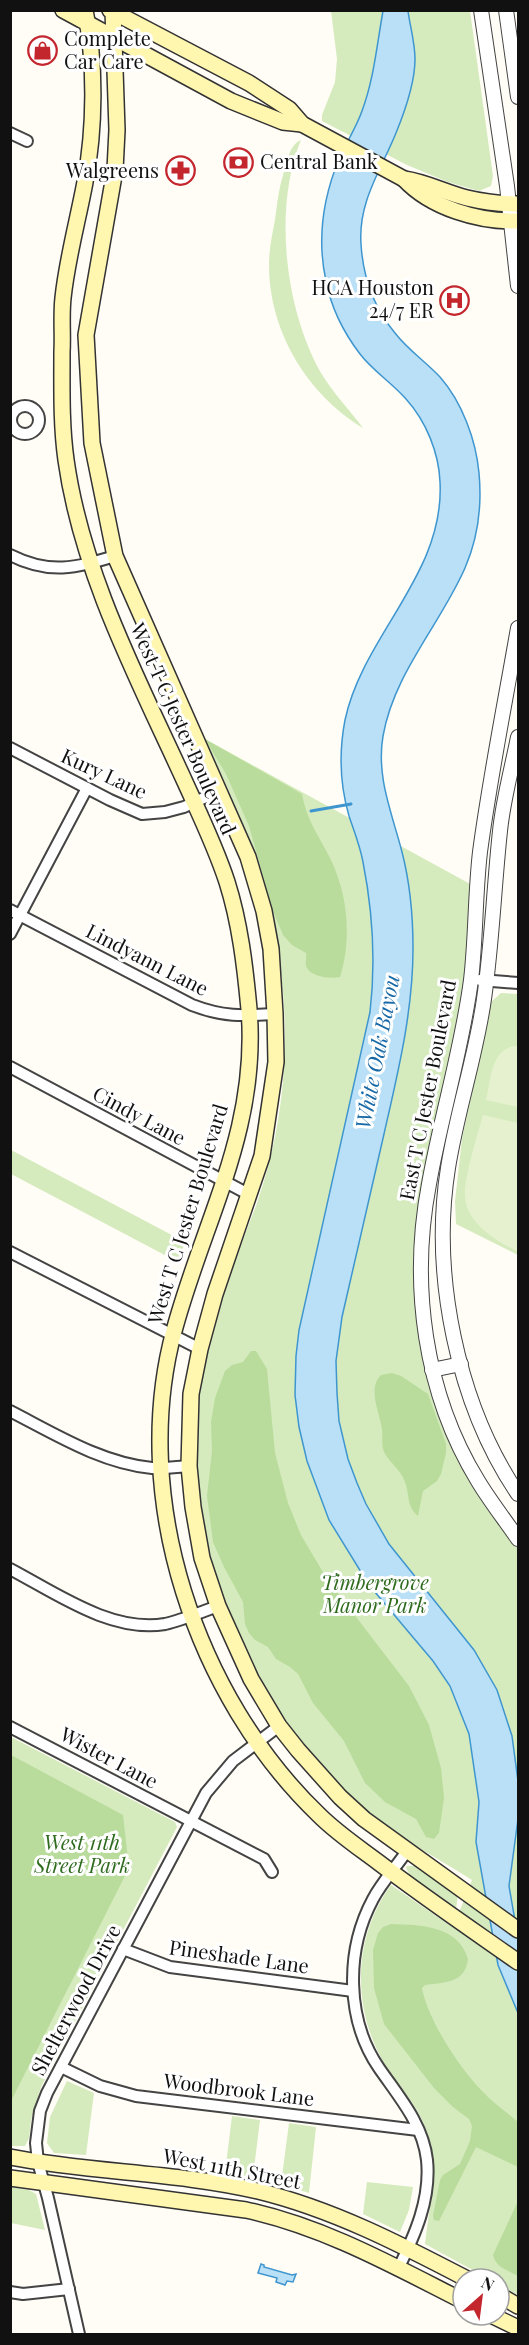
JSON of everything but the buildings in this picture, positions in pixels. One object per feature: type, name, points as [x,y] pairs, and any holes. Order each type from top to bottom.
[{"type":"main road","points":[[63,10],[86,17],[114,39],[231,101],[283,122],[302,124]]},
{"type":"main road","points":[[112,11],[249,84],[289,109],[302,124],[402,177],[467,198],[514,204]]},
{"type":"main road","name":"West T C Jester Boulevard","points":[[112,11],[117,130],[113,181],[86,335],[92,443],[115,556],[248,858],[264,911],[271,949],[275,1014],[275,1072],[262,1156],[215,1294],[191,1394],[189,1466],[193,1508],[202,1558],[218,1606],[251,1679],[279,1726],[340,1797],[364,1819],[519,1930]]},
{"type":"main road","name":"West T C Jester Boulevard","points":[[86,17],[93,113],[86,178],[63,299],[61,417],[66,463],[91,563],[112,622],[225,877],[243,947],[250,1016],[245,1107],[225,1182],[188,1281],[165,1369],[160,1421],[161,1468],[167,1526],[174,1560],[192,1615],[219,1678],[257,1743],[315,1811],[335,1830],[392,1873],[519,1962]]},
{"type":"main road","points":[[402,177],[415,191],[435,202],[466,214],[514,221]]},
{"type":"main road","points":[[86,178],[113,181]]},
{"type":"main road","points":[[62,379],[87,382]]},
{"type":"main road","name":"West 11th Street","points":[[10,2157],[227,2185],[316,2207],[451,2271]]},
{"type":"main road","name":"West 11th Street","points":[[10,2178],[226,2207],[279,2217],[318,2230],[451,2295]]},
{"type":"main road","points":[[226,2207],[227,2185]]},
{"type":"street","points":[[481,10],[487,57],[514,204],[519,286]]},
{"type":"street","points":[[506,10],[519,97]]},
{"type":"street","points":[[487,57],[512,53]]},
{"type":"street","points":[[10,133],[27,141]]},
{"type":"street","points":[[10,555],[43,568],[80,567],[115,556]]},
{"type":"street","name":"East T C Jester Boulevard","points":[[519,628],[480,852],[471,979],[463,1029],[424,1212],[420,1254],[420,1304],[432,1370],[446,1417],[477,1480],[519,1539]]},
{"type":"street","name":"East T C Jester Boulevard","points":[[519,737],[500,828],[482,1013],[448,1165],[444,1197],[444,1250],[448,1302],[461,1364],[475,1411],[519,1494]]},
{"type":"street","name":"Kury Lane","points":[[10,748],[87,789],[142,814],[165,812],[194,803],[219,791]]},
{"type":"street","points":[[490,788],[507,792]]},
{"type":"street","points":[[10,934],[16,913],[87,789]]},
{"type":"street","name":"Lindyann Lane","points":[[16,913],[192,1005],[228,1016],[275,1014]]},
{"type":"street","points":[[471,979],[519,983]]},
{"type":"street","name":"Cindy Lane","points":[[10,1067],[250,1195]]},
{"type":"street","points":[[10,1252],[200,1349]]},
{"type":"street","points":[[432,1370],[461,1364]]},
{"type":"street","points":[[10,1411],[76,1445],[123,1463],[161,1468],[189,1466]]},
{"type":"street","points":[[10,1569],[114,1621],[130,1624],[157,1625],[218,1606]]},
{"type":"street","name":"Shelterwood Drive","points":[[79,2334],[38,2162],[36,2143],[40,2111],[46,2093],[206,1793],[233,1761],[279,1726]]},
{"type":"street","name":"Wister Lane","points":[[10,1727],[264,1859],[272,1872]]},
{"type":"street","points":[[398,2269],[421,2216],[427,2183],[427,2160],[418,2130],[406,2106],[377,2066],[366,2046],[353,1991],[354,1958],[358,1935],[374,1898],[407,1851]]},
{"type":"street","name":"Pineshade Lane","points":[[123,1949],[170,1967],[353,1991]]},
{"type":"street","name":"Woodbrook Lane","points":[[61,2067],[100,2086],[136,2096],[418,2130]]},
{"type":"street","points":[[10,2292],[23,2294],[69,2289]]},
{"type":"green space","points":[[331,11],[470,11],[493,176],[491,186],[479,191],[448,182],[407,165],[322,121],[322,115],[335,82],[337,59]]},
{"type":"green space","points":[[301,140],[292,167],[287,196],[287,258],[291,289],[309,347],[321,373],[363,428],[343,414],[309,379],[284,337],[276,314],[269,265],[271,242],[286,163],[290,151]]},
{"type":"green space","name":"Timbergrove Manor Park","points":[[205,739],[472,885],[463,1002],[424,1176],[421,1336],[486,1503],[518,1547],[518,2295],[511,2291],[511,2267],[467,2267],[425,2244],[432,2185],[432,2156],[429,2142],[417,2110],[385,2065],[374,2043],[362,1998],[363,1951],[378,1906],[391,1885],[451,1926],[454,1925],[472,1880],[396,1834],[368,1814],[311,1757],[274,1706],[244,1650],[220,1592],[205,1530],[197,1468],[198,1405],[208,1342],[224,1289],[257,1203],[272,1153],[281,1100],[285,1036],[282,979],[272,922],[257,867],[228,789]]},
{"type":"green space","points":[[205,739],[302,794],[310,819],[341,886],[347,932],[340,977],[322,977],[309,971],[306,964],[306,953],[292,945],[283,935],[273,911],[249,826],[226,774]]},
{"type":"green space","points":[[501,993],[518,994],[518,1255],[456,1224],[455,1201],[462,1139],[491,1002]]},
{"type":"green space","points":[[518,1046],[518,1107],[486,1100],[497,1058],[509,1047]]},
{"type":"green space","points":[[483,1115],[518,1123],[518,1252],[484,1230],[467,1207],[466,1180]]},
{"type":"green space","points":[[11,1150],[185,1242],[178,1262],[11,1174]]},
{"type":"green space","points":[[251,1351],[256,1351],[267,1369],[275,1453],[288,1503],[301,1535],[327,1579],[409,1686],[429,1725],[441,1768],[444,1798],[439,1833],[434,1839],[426,1837],[416,1819],[385,1802],[365,1783],[344,1741],[313,1703],[298,1674],[276,1659],[268,1647],[255,1640],[249,1633],[245,1624],[243,1602],[213,1542],[207,1496],[212,1451],[211,1422],[215,1398],[225,1371],[232,1365],[243,1362]]},
{"type":"green space","points":[[392,1373],[401,1376],[428,1394],[446,1444],[441,1474],[437,1481],[423,1491],[418,1516],[410,1504],[403,1478],[384,1452],[375,1387],[381,1375]]},
{"type":"green space","name":"West 11th Street Park","points":[[11,1737],[175,1822],[177,1827],[41,2087],[25,2146],[11,2146]]},
{"type":"green space","name":"West 11th Street Park","points":[[11,1755],[123,1815],[129,1868],[11,2101]]},
{"type":"green space","points":[[407,1866],[418,1866],[458,1894],[456,1909],[412,1879]]},
{"type":"green space","points":[[391,1924],[437,1929],[456,1939],[463,1948],[468,1959],[463,1973],[446,1982],[425,1985],[422,1988],[425,2001],[457,2060],[490,2099],[518,2122],[518,2167],[476,2147],[439,2221],[434,2220],[433,2216],[440,2180],[443,2175],[460,2164],[470,2141],[472,2126],[469,2119],[434,2088],[384,2024],[374,1988],[373,1950],[378,1933],[383,1927]]},
{"type":"green space","points":[[67,2081],[94,2093],[86,2155],[54,2153],[47,2143],[50,2117]]},
{"type":"green space","points":[[232,2116],[260,2120],[253,2177],[225,2173]]},
{"type":"green space","points":[[289,2123],[316,2127],[309,2193],[281,2184]]},
{"type":"green space","points":[[367,2182],[413,2187],[409,2210],[400,2232],[363,2214]]},
{"type":"green space","points":[[10,2187],[29,2190],[36,2194],[45,2230],[11,2223]]},
{"type":"green space","points":[[518,2201],[518,2276],[511,2272],[511,2267],[500,2266],[493,2255]]},
{"type":"water","name":"White Oak Bayou","points":[[383,11],[408,11],[415,68],[403,116],[372,187],[363,214],[361,244],[364,268],[371,292],[388,323],[400,339],[440,377],[455,398],[467,422],[475,448],[480,497],[476,533],[465,568],[407,670],[389,713],[383,736],[381,751],[383,780],[405,864],[410,900],[413,936],[412,972],[408,1019],[399,1065],[342,1317],[336,1361],[337,1393],[339,1421],[348,1459],[366,1504],[389,1544],[474,1650],[497,1690],[512,1736],[518,1781],[518,1819],[509,1886],[518,1938],[518,2013],[498,1965],[476,1842],[479,1802],[469,1734],[450,1686],[433,1661],[369,1585],[329,1520],[307,1461],[295,1395],[299,1330],[370,1012],[372,993],[373,956],[369,900],[362,856],[344,792],[341,768],[343,732],[354,689],[417,575],[430,546],[438,515],[439,471],[434,449],[425,427],[406,399],[365,360],[349,337],[331,300],[323,266],[322,235],[325,204],[333,174],[366,99]]},
{"type":"water","points":[[261,2264],[264,2267],[292,2275],[296,2274],[293,2282],[287,2281],[285,2285],[276,2282],[277,2278],[258,2273]]},
{"type":"waterway","points":[[311,811],[351,804]]},
{"type":"place","name":"Complete Car Care","points":[[43,50]]},
{"type":"place","name":"Central Bank","points":[[239,162]]},
{"type":"place","name":"Walgreens","points":[[180,171]]},
{"type":"place","name":"HCA Houston 24/7 ER","points":[[455,300]]}]
